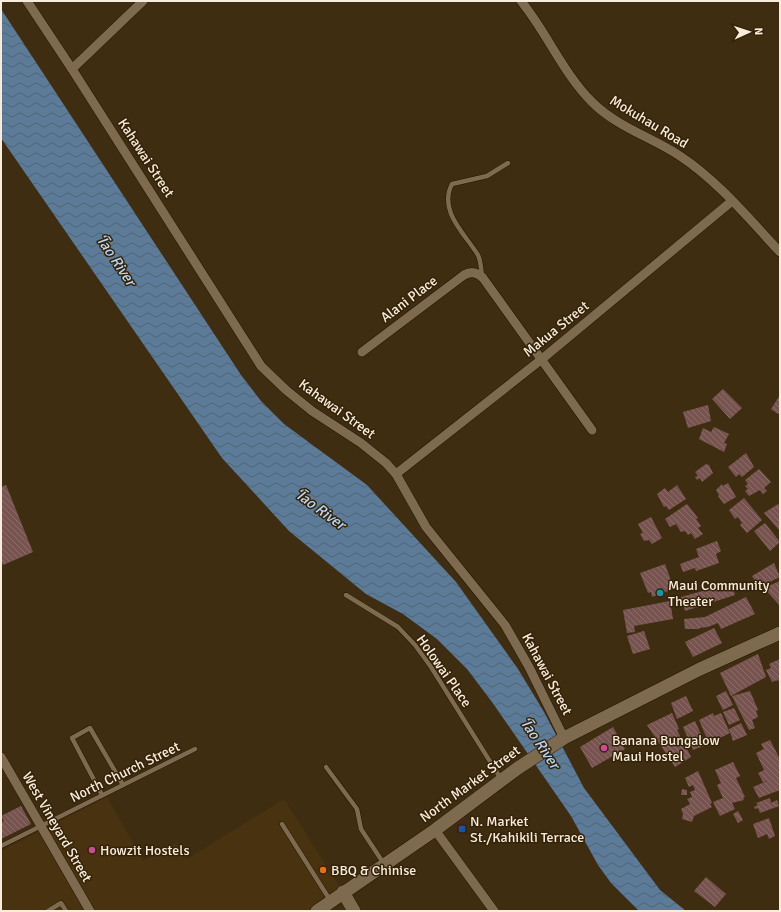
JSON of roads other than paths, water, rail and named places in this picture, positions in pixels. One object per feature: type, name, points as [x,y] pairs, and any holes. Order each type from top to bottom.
[{"type":"street","name":"Kahawai Street","points":[[26,1],[72,69],[261,366],[286,390],[312,411],[367,447],[386,463],[396,474],[426,527],[504,625],[529,667],[564,738]]},
{"type":"street","points":[[72,69],[143,1]]},
{"type":"street","name":"Mokuhau Road","points":[[521,1],[531,13],[570,77],[593,103],[621,124],[680,156],[698,169],[732,201],[780,252]]},
{"type":"street","name":"Makua Street","points":[[396,474],[542,359],[732,201]]},
{"type":"street","name":"Alani Place","points":[[362,352],[465,274],[479,275]]},
{"type":"street","points":[[479,275],[542,359],[592,430]]},
{"type":"street","name":"North Market Street","points":[[318,911],[343,892],[435,830],[529,761],[564,738],[700,669],[780,633]]},
{"type":"street","name":"West Vineyard Street","points":[[1,757],[90,911]]},
{"type":"street","points":[[435,830],[494,911]]},
{"type":"street","points":[[343,892],[354,911]]},
{"type":"lane","points":[[479,275],[479,257],[451,214],[447,194],[452,184],[487,176],[508,163]]},
{"type":"lane","name":"Holowai Place","points":[[346,595],[398,628],[416,646],[431,667],[502,780]]},
{"type":"lane","points":[[102,795],[72,738],[90,728],[123,784]]},
{"type":"lane","name":"North Church Street","points":[[1,846],[195,749]]},
{"type":"lane","points":[[326,767],[357,809],[361,829],[384,864]]},
{"type":"lane","points":[[282,824],[331,901]]},
{"type":"lane","points":[[48,911],[61,903],[66,911]]},
{"type":"water","name":"ʻĪao River","points":[[1,9],[241,375],[261,401],[284,424],[367,485],[456,582],[518,669],[544,712],[584,788],[660,890],[686,911],[639,911],[611,883],[598,865],[571,816],[492,702],[467,669],[437,639],[403,614],[366,594],[289,531],[222,458],[1,138]]},
{"type":"place","name":"Maui Community Theater","points":[[660,593]]},
{"type":"place","name":"Banana Bungalow Maui Hostel","points":[[604,748]]},
{"type":"place","name":"N. Market St./Kahikili Terrace","points":[[462,829]]},
{"type":"place","name":"Howzit Hostels","points":[[92,850]]},
{"type":"place","name":"BBQ & Chinise","points":[[323,870]]}]
